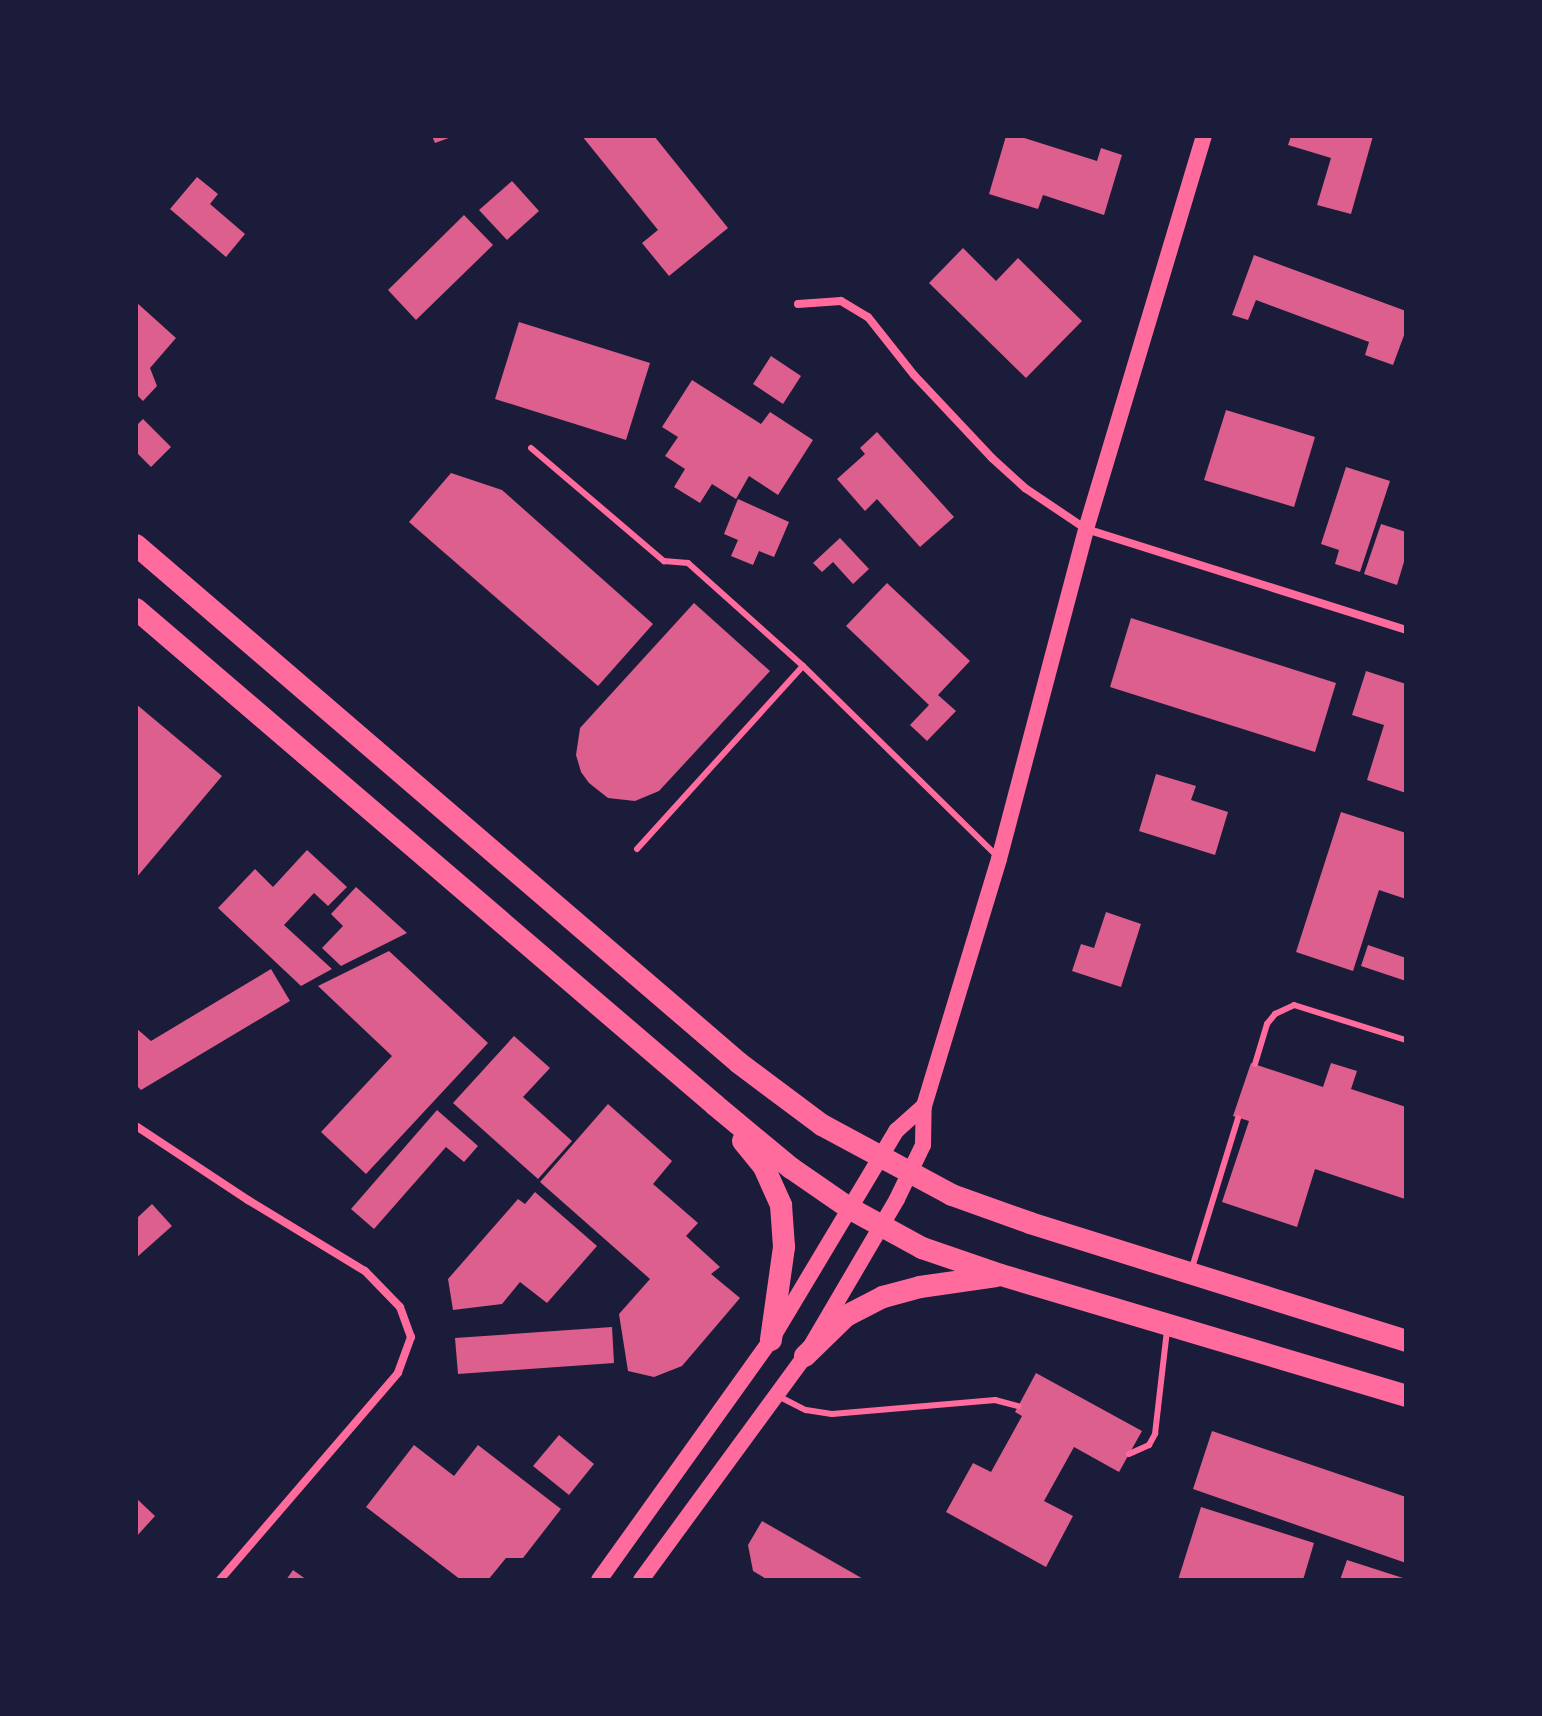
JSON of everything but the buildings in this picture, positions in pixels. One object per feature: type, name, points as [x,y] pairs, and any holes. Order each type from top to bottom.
[{"type":"highway","points":[[136,545],[739,1063],[822,1125],[910,1175],[1030,1223],[1406,1341]]},
{"type":"highway","points":[[136,609],[715,1105],[791,1168],[849,1208],[922,1248],[1001,1275],[1406,1396]]},
{"type":"highway","points":[[715,1105],[764,1167],[781,1205],[784,1247],[771,1340]]},
{"type":"highway","points":[[805,1356],[846,1316],[883,1297],[920,1287],[1001,1275]]},
{"type":"main road","points":[[641,1580],[805,1356],[881,1227],[923,1145],[924,1106],[999,859],[1086,529],[1204,136]]},
{"type":"main road","points":[[599,1580],[771,1340],[896,1131],[924,1106]]},
{"type":"street","points":[[798,304],[841,301],[868,317],[914,375],[992,458],[1025,488],[1086,529],[1406,630]]},
{"type":"street","points":[[136,1126],[248,1200],[365,1271],[400,1307],[411,1337],[398,1373],[220,1580]]},
{"type":"lane","points":[[531,448],[664,561],[688,563],[803,666],[999,859]]},
{"type":"lane","points":[[637,849],[803,666]]},
{"type":"lane","points":[[1255,1064],[1267,1024],[1275,1014],[1294,1005],[1406,1040]]},
{"type":"lane","points":[[1190,1274],[1238,1118]]},
{"type":"lane","points":[[1129,1454],[1149,1445],[1155,1434],[1167,1323]]},
{"type":"lane","points":[[777,1396],[806,1410],[832,1414],[995,1400],[1018,1406]]}]
